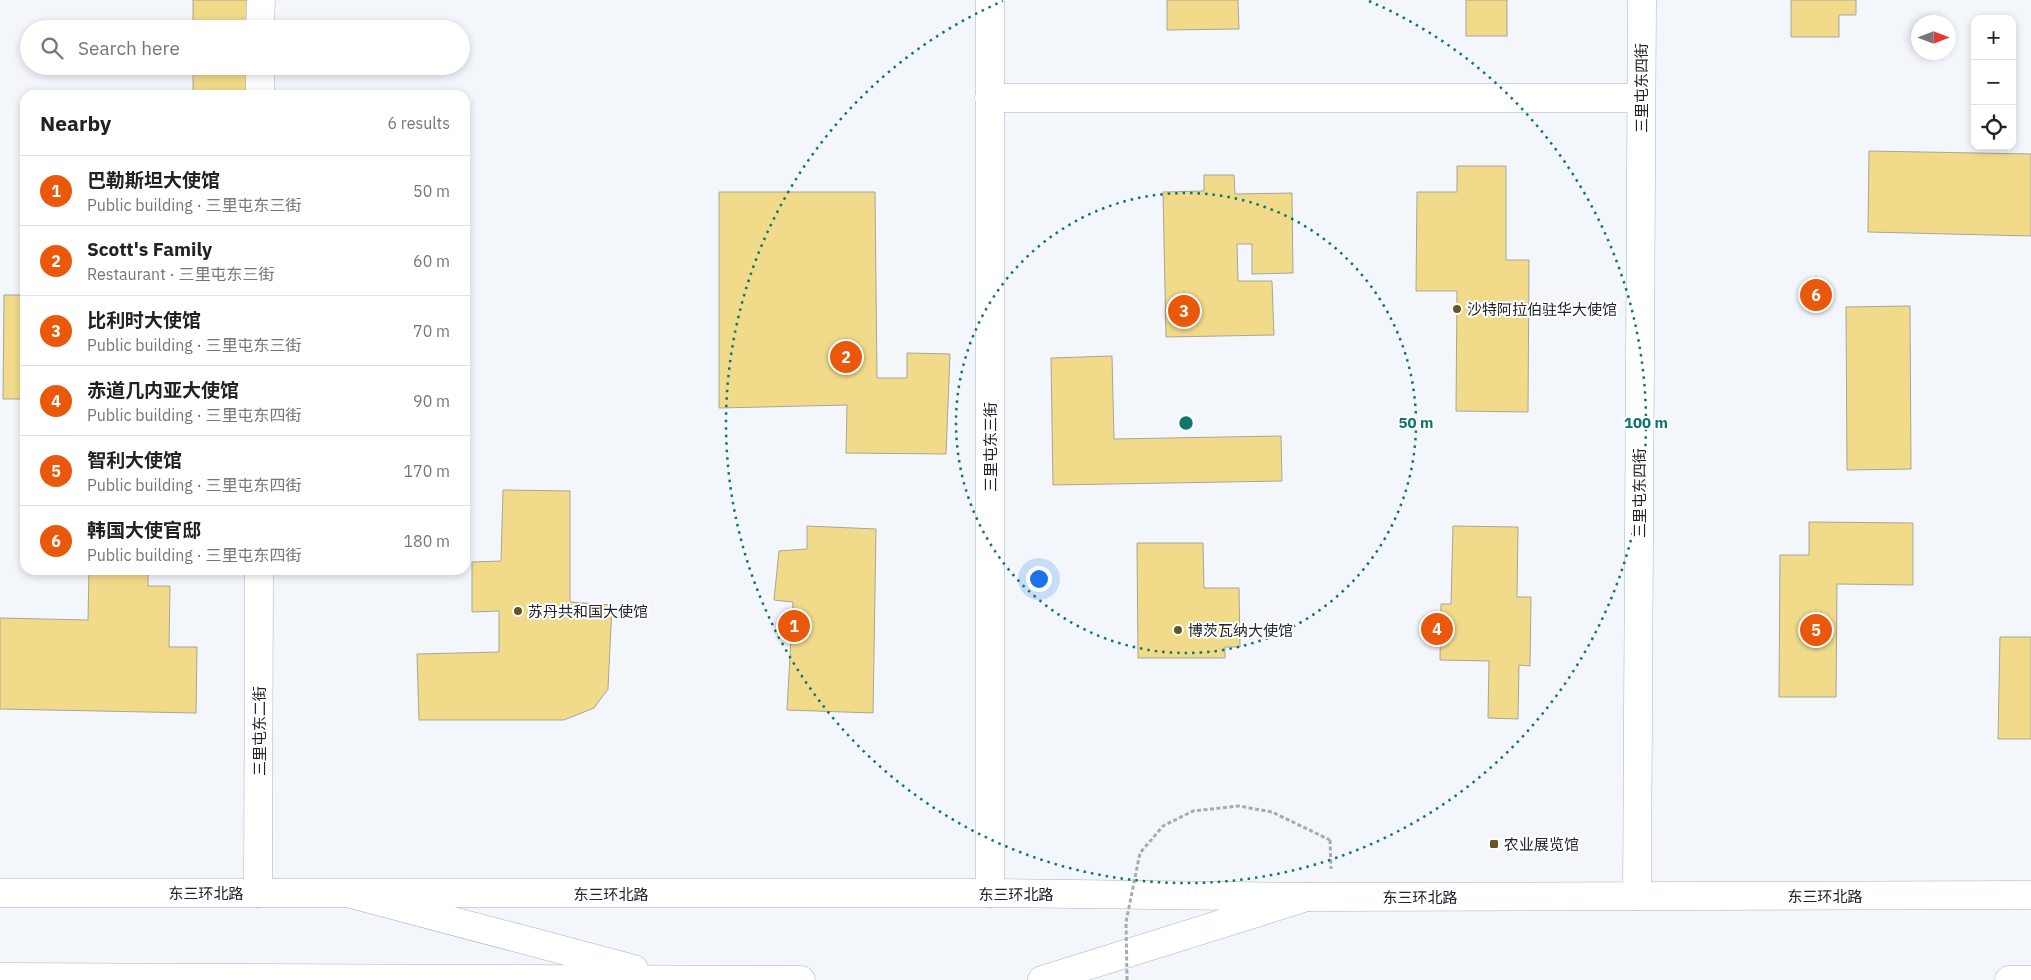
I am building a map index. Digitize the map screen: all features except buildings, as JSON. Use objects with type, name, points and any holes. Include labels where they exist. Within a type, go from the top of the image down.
[{"type":"main road","points":[[260,20],[261,0]]},
{"type":"main road","name":"三里屯东三街","points":[[990,0],[990,893]]},
{"type":"main road","name":"三里屯东四街","points":[[1637,896],[1642,0]]},
{"type":"main road","points":[[260,75],[260,90]]},
{"type":"main road","points":[[989,98],[1642,98]]},
{"type":"main road","name":"三里屯东二街","points":[[258,893],[259,575]]},
{"type":"main road","name":"东三环北路","points":[[0,893],[990,893],[1307,897],[2031,895]]},
{"type":"main road","points":[[351,894],[672,980]]},
{"type":"main road","points":[[1042,980],[1307,897]]},
{"type":"main road","points":[[0,977],[801,980]]},
{"type":"main road","points":[[2008,980],[2031,980]]},
{"type":"path","points":[[1127,980],[1126,922],[1140,853],[1163,826],[1193,811],[1239,806],[1272,812],[1330,840]]},
{"type":"place","name":"韩国大使官邸","points":[[1816,295]]},
{"type":"place","name":"沙特阿拉伯驻华大使馆","points":[[1457,309]]},
{"type":"place","name":"比利时大使馆","points":[[1184,311]]},
{"type":"place","name":"Scott's Family","points":[[846,357]]},
{"type":"place","name":"苏丹共和国大使馆","points":[[518,611]]},
{"type":"place","name":"巴勒斯坦大使馆","points":[[794,626]]},
{"type":"place","name":"赤道几内亚大使馆","points":[[1437,629]]},
{"type":"place","name":"博茨瓦纳大使馆","points":[[1178,630]]},
{"type":"place","name":"智利大使馆","points":[[1816,630]]},
{"type":"place","name":"农业展览馆","points":[[1494,844]]}]
